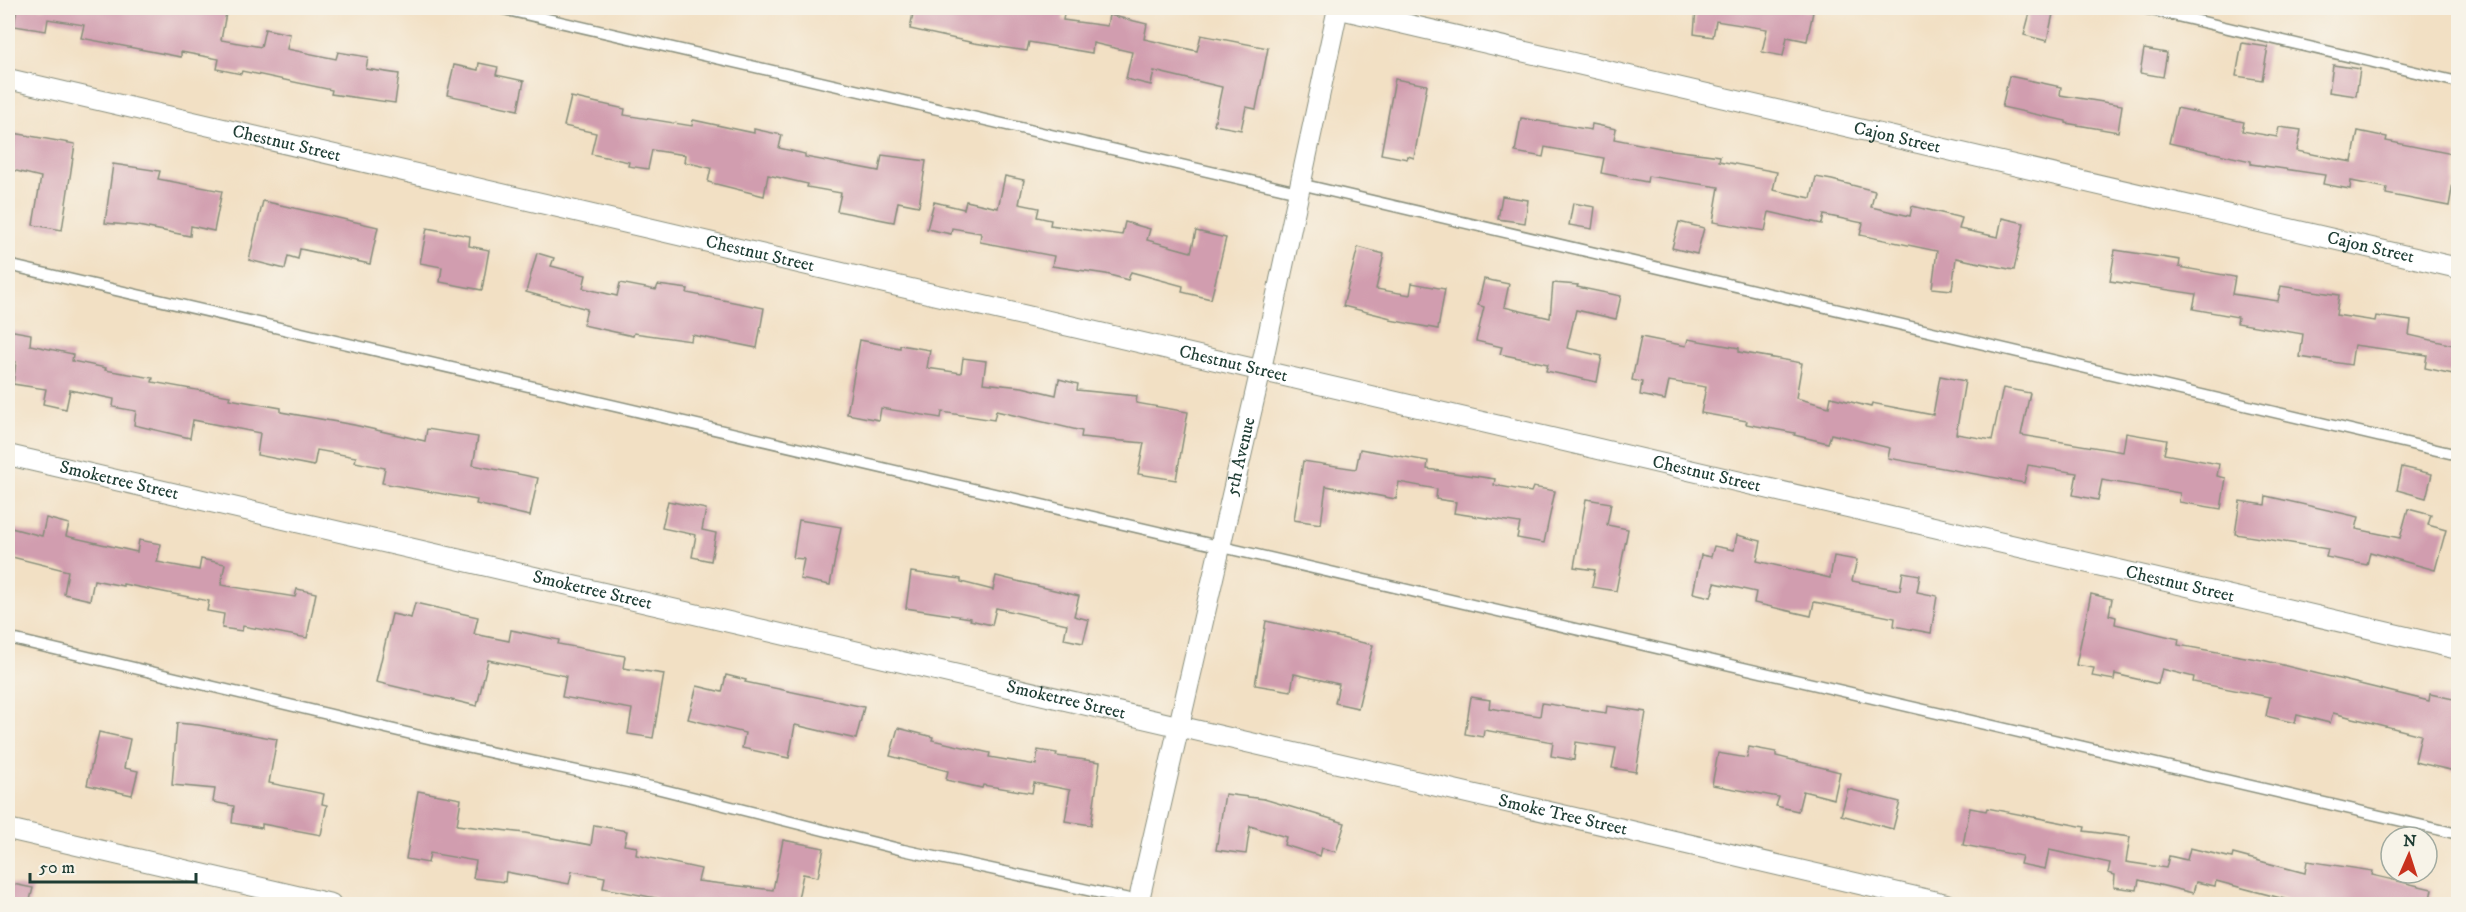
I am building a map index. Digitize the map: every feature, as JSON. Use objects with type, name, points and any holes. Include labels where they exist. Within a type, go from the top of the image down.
[{"type":"street","name":"5th Avenue","points":[[1143,903],[1178,726],[1261,369],[1337,8]]},
{"type":"street","name":"Cajon Street","points":[[1337,8],[2458,268]]},
{"type":"street","name":"Chestnut Street","points":[[8,79],[2458,649]]},
{"type":"street","name":"Smoketree Street","points":[[8,455],[1178,726]]},
{"type":"street","name":"Smoke Tree Street","points":[[1178,726],[1946,904]]},
{"type":"street","points":[[8,829],[332,904]]},
{"type":"lane","points":[[500,8],[1299,188],[2458,455]]},
{"type":"lane","points":[[2143,8],[2458,82]]},
{"type":"lane","points":[[8,265],[2458,834]]},
{"type":"lane","points":[[8,638],[466,747],[656,788],[903,850],[1143,903]]},
{"type":"building","points":[[17,8],[100,8],[129,12],[130,8],[153,12],[154,8],[227,8],[221,40],[261,47],[265,29],[290,34],[287,49],[336,59],[338,52],[368,57],[366,69],[399,74],[395,103],[331,94],[332,90],[242,71],[241,74],[217,69],[219,59],[181,52],[181,57],[81,38],[84,25],[48,19],[46,31],[14,26]]},
{"type":"building","points":[[914,8],[1065,8],[1063,20],[1107,26],[1109,15],[1147,24],[1144,39],[1197,51],[1201,35],[1268,48],[1256,109],[1246,107],[1241,130],[1214,125],[1222,87],[1154,71],[1151,85],[1126,79],[1132,52],[1093,43],[1092,53],[1029,42],[1027,51],[974,43],[910,29]]},
{"type":"building","points":[[1696,8],[1791,8],[1813,12],[1807,41],[1787,37],[1783,56],[1762,52],[1767,29],[1716,21],[1713,37],[1694,34]]},
{"type":"building","points":[[2031,9],[2053,14],[2047,41],[2024,35]]},
{"type":"building","points":[[2242,43],[2268,47],[2262,80],[2236,76]]},
{"type":"building","points":[[2144,49],[2167,53],[2163,77],[2140,73]]},
{"type":"building","points":[[479,63],[498,67],[496,75],[524,81],[518,110],[447,95],[454,65],[478,70]]},
{"type":"building","points":[[2333,65],[2360,69],[2356,96],[2329,92]]},
{"type":"building","points":[[2009,76],[2061,87],[2060,95],[2122,105],[2118,132],[2066,123],[2066,121],[2002,107]]},
{"type":"building","points":[[1395,79],[1427,85],[1414,158],[1408,156],[1407,159],[1381,154]]},
{"type":"building","points":[[571,97],[625,109],[624,115],[692,126],[693,120],[754,133],[754,129],[782,135],[779,148],[805,154],[805,157],[879,171],[882,155],[926,161],[919,206],[898,202],[894,222],[837,211],[841,193],[807,187],[808,184],[768,175],[764,196],[708,182],[711,168],[684,162],[685,155],[652,150],[648,169],[628,166],[629,162],[591,154],[596,133],[564,126]]},
{"type":"building","points":[[2177,108],[2244,122],[2242,131],[2277,137],[2279,127],[2301,130],[2297,151],[2352,162],[2358,131],[2387,137],[2386,141],[2458,155],[2449,206],[2386,194],[2387,188],[2351,181],[2350,189],[2323,184],[2325,175],[2251,164],[2251,161],[2169,143]]},
{"type":"building","points":[[1521,118],[1591,130],[1592,124],[1616,129],[1614,139],[1720,156],[1719,161],[1777,172],[1773,190],[1811,198],[1816,177],[1832,180],[1875,191],[1871,207],[1910,216],[1912,206],[1962,218],[1959,229],[1998,237],[2002,218],[2024,223],[2014,270],[1956,258],[1952,290],[1932,288],[1937,251],[1860,235],[1863,223],[1824,215],[1822,224],[1769,212],[1765,231],[1713,222],[1719,187],[1648,176],[1647,182],[1601,173],[1604,158],[1545,147],[1543,157],[1515,152]]},
{"type":"building","points":[[8,132],[75,144],[62,230],[33,225],[41,177],[8,169]]},
{"type":"building","points":[[113,164],[160,171],[158,179],[222,191],[214,231],[191,226],[190,236],[138,226],[105,223]]},
{"type":"building","points":[[1005,176],[1024,180],[1019,204],[1039,208],[1037,217],[1051,220],[1050,225],[1122,235],[1125,222],[1150,229],[1147,240],[1191,252],[1196,231],[1226,238],[1211,299],[1182,292],[1183,286],[1131,272],[1128,280],[1106,274],[1052,266],[1054,256],[980,242],[981,233],[952,228],[951,234],[927,229],[934,202],[964,209],[966,201],[998,208]]},
{"type":"building","points":[[1502,196],[1528,200],[1525,223],[1498,219]]},
{"type":"building","points":[[263,201],[378,227],[370,264],[300,249],[298,259],[288,256],[285,269],[249,260]]},
{"type":"building","points":[[1573,203],[1595,207],[1592,229],[1569,225]]},
{"type":"building","points":[[1679,222],[1704,228],[1697,254],[1672,248]]},
{"type":"building","points":[[427,228],[470,236],[469,246],[489,250],[482,290],[440,282],[442,267],[420,263]]},
{"type":"building","points":[[1358,247],[1384,254],[1376,289],[1410,295],[1412,283],[1445,289],[1438,329],[1390,320],[1391,318],[1343,306]]},
{"type":"building","points":[[2115,250],[2180,260],[2179,267],[2235,277],[2232,294],[2278,301],[2281,286],[2339,295],[2336,315],[2375,321],[2376,316],[2411,321],[2409,335],[2458,346],[2458,375],[2425,368],[2427,355],[2354,345],[2351,365],[2300,357],[2303,334],[2237,323],[2238,317],[2193,309],[2196,294],[2110,281]]},
{"type":"building","points":[[537,253],[554,258],[551,266],[586,275],[583,288],[617,296],[620,283],[656,290],[658,285],[688,289],[687,293],[764,308],[757,348],[692,335],[691,341],[634,333],[633,336],[583,325],[587,309],[526,292]]},
{"type":"building","points":[[1484,279],[1509,284],[1504,307],[1550,318],[1553,283],[1578,285],[1577,287],[1621,296],[1616,319],[1576,310],[1567,348],[1602,356],[1597,382],[1546,371],[1548,364],[1500,354],[1502,347],[1476,341],[1484,307],[1478,305]]},
{"type":"building","points":[[8,330],[31,334],[30,345],[73,354],[72,361],[106,368],[105,370],[153,378],[152,382],[281,408],[281,412],[425,441],[427,429],[478,437],[473,465],[538,478],[530,516],[476,504],[477,500],[382,483],[385,468],[355,462],[356,457],[317,450],[314,466],[257,455],[260,433],[193,420],[190,438],[134,425],[136,411],[113,407],[114,399],[70,390],[66,409],[43,404],[46,389],[13,384],[16,362],[8,361]]},
{"type":"building","points":[[1641,337],[1686,346],[1688,339],[1739,348],[1739,352],[1802,363],[1796,398],[1829,407],[1831,397],[1871,407],[1872,403],[1933,415],[1940,376],[1965,381],[1956,434],[1992,440],[2003,388],[2030,393],[2021,435],[2123,452],[2126,433],[2167,440],[2164,454],[2219,464],[2217,476],[2226,478],[2221,509],[2179,502],[2180,493],[2102,480],[2098,500],[2073,495],[2077,473],[2028,465],[2024,483],[1888,458],[1890,448],[1831,434],[1828,443],[1794,435],[1795,433],[1746,424],[1747,421],[1701,413],[1706,387],[1669,381],[1665,400],[1640,395],[1642,382],[1632,380]]},
{"type":"building","points":[[860,340],[900,348],[900,345],[930,350],[927,368],[961,373],[963,358],[986,361],[983,383],[1022,387],[1056,395],[1059,379],[1078,384],[1077,390],[1137,396],[1136,403],[1188,412],[1176,480],[1138,474],[1144,443],[1081,437],[1082,431],[996,411],[994,420],[942,412],[941,418],[881,408],[879,420],[847,414]]},
{"type":"building","points":[[1360,449],[1428,461],[1427,469],[1495,479],[1494,485],[1531,492],[1533,487],[1555,491],[1544,543],[1517,538],[1520,523],[1454,513],[1456,502],[1436,499],[1437,489],[1399,482],[1396,499],[1326,486],[1321,524],[1294,520],[1303,461],[1356,469]]},
{"type":"building","points":[[2402,467],[2432,474],[2426,498],[2397,490]]},
{"type":"building","points":[[2266,496],[2359,517],[2356,529],[2400,538],[2408,509],[2431,515],[2428,525],[2446,530],[2435,570],[2370,552],[2367,565],[2326,557],[2328,549],[2235,534],[2240,501],[2265,505]]},
{"type":"building","points":[[1586,499],[1611,503],[1607,525],[1628,529],[1616,591],[1592,587],[1595,570],[1574,567]]},
{"type":"building","points":[[668,501],[706,509],[702,530],[716,533],[711,561],[692,557],[696,535],[662,528]]},
{"type":"building","points":[[46,518],[69,524],[66,536],[137,552],[139,540],[161,544],[157,562],[199,570],[201,559],[225,564],[221,585],[295,597],[297,589],[316,593],[307,638],[243,626],[242,631],[222,628],[224,614],[207,611],[209,601],[123,584],[123,586],[94,580],[90,600],[64,594],[68,571],[8,556],[11,528],[42,536]]},
{"type":"building","points":[[799,520],[841,527],[830,585],[800,579],[804,559],[793,558]]},
{"type":"building","points":[[1737,535],[1761,541],[1757,561],[1830,578],[1834,556],[1857,560],[1852,581],[1900,590],[1903,572],[1920,575],[1917,592],[1937,596],[1931,633],[1894,626],[1895,618],[1814,602],[1811,616],[1754,603],[1756,592],[1715,583],[1711,597],[1693,593],[1701,555],[1711,557],[1714,546],[1734,550]]},
{"type":"building","points":[[911,572],[961,579],[961,582],[993,590],[996,576],[1079,596],[1074,616],[1089,620],[1083,643],[1064,639],[1067,624],[996,608],[992,625],[970,620],[971,618],[906,608]]},
{"type":"building","points":[[2091,594],[2112,599],[2109,615],[2116,617],[2115,624],[2179,639],[2178,645],[2262,660],[2429,701],[2430,694],[2458,700],[2458,754],[2455,771],[2415,762],[2421,735],[2333,713],[2330,723],[2297,715],[2295,723],[2266,716],[2270,697],[2193,682],[2194,677],[2162,669],[2158,684],[2115,674],[2114,680],[2092,676],[2094,668],[2076,665]]},
{"type":"building","points":[[415,603],[478,617],[474,634],[509,641],[511,630],[559,640],[558,644],[625,656],[623,668],[664,674],[653,738],[628,734],[632,709],[562,697],[566,676],[488,660],[477,706],[376,682],[392,614],[411,618]]},
{"type":"building","points":[[1266,621],[1373,645],[1358,708],[1335,703],[1339,684],[1294,674],[1291,691],[1255,685]]},
{"type":"building","points":[[726,675],[746,680],[745,682],[864,707],[856,739],[795,725],[789,758],[742,748],[745,733],[688,719],[697,686],[722,692]]},
{"type":"building","points":[[1471,697],[1490,700],[1489,708],[1540,716],[1542,703],[1606,713],[1607,706],[1646,712],[1636,772],[1612,768],[1616,748],[1576,742],[1574,760],[1551,756],[1553,742],[1484,730],[1483,737],[1465,734]]},
{"type":"building","points":[[177,723],[277,739],[269,783],[324,794],[322,804],[327,805],[321,835],[262,824],[262,828],[232,823],[234,806],[213,802],[215,789],[172,785]]},
{"type":"building","points":[[898,728],[933,737],[932,740],[990,753],[989,757],[1036,765],[1038,750],[1057,753],[1056,756],[1100,762],[1091,825],[1065,821],[1070,790],[1034,783],[1032,793],[983,785],[982,788],[946,780],[948,771],[890,756]]},
{"type":"building","points":[[99,732],[130,739],[124,768],[138,771],[132,795],[87,785]]},
{"type":"building","points":[[1749,747],[1776,752],[1776,756],[1840,772],[1834,799],[1803,791],[1798,811],[1776,806],[1779,797],[1712,785],[1718,753],[1747,758]]},
{"type":"building","points":[[1848,789],[1900,802],[1893,829],[1841,815]]},
{"type":"building","points":[[418,791],[461,799],[457,825],[525,833],[591,845],[594,825],[627,831],[624,845],[637,847],[636,855],[701,869],[698,881],[773,890],[783,840],[824,848],[818,877],[803,874],[797,904],[654,904],[656,898],[603,888],[605,877],[572,871],[569,884],[506,872],[505,882],[473,878],[476,861],[430,853],[428,863],[406,859]]},
{"type":"building","points":[[1225,794],[1264,799],[1345,823],[1336,852],[1322,848],[1320,856],[1284,845],[1286,837],[1250,826],[1246,854],[1216,850]]},
{"type":"building","points":[[1970,808],[1986,811],[1987,808],[2085,827],[2084,831],[2130,837],[2126,862],[2166,868],[2169,856],[2187,860],[2190,848],[2232,858],[2233,854],[2305,873],[2307,861],[2373,871],[2372,875],[2379,877],[2379,885],[2415,885],[2432,889],[2429,904],[2303,904],[2216,881],[2215,886],[2196,882],[2193,893],[2139,880],[2137,890],[2114,887],[2115,875],[2108,873],[2110,863],[2049,850],[2045,869],[2020,864],[2022,856],[1963,845]]},
{"type":"building","points":[[8,883],[33,888],[29,904],[8,904]]}]
